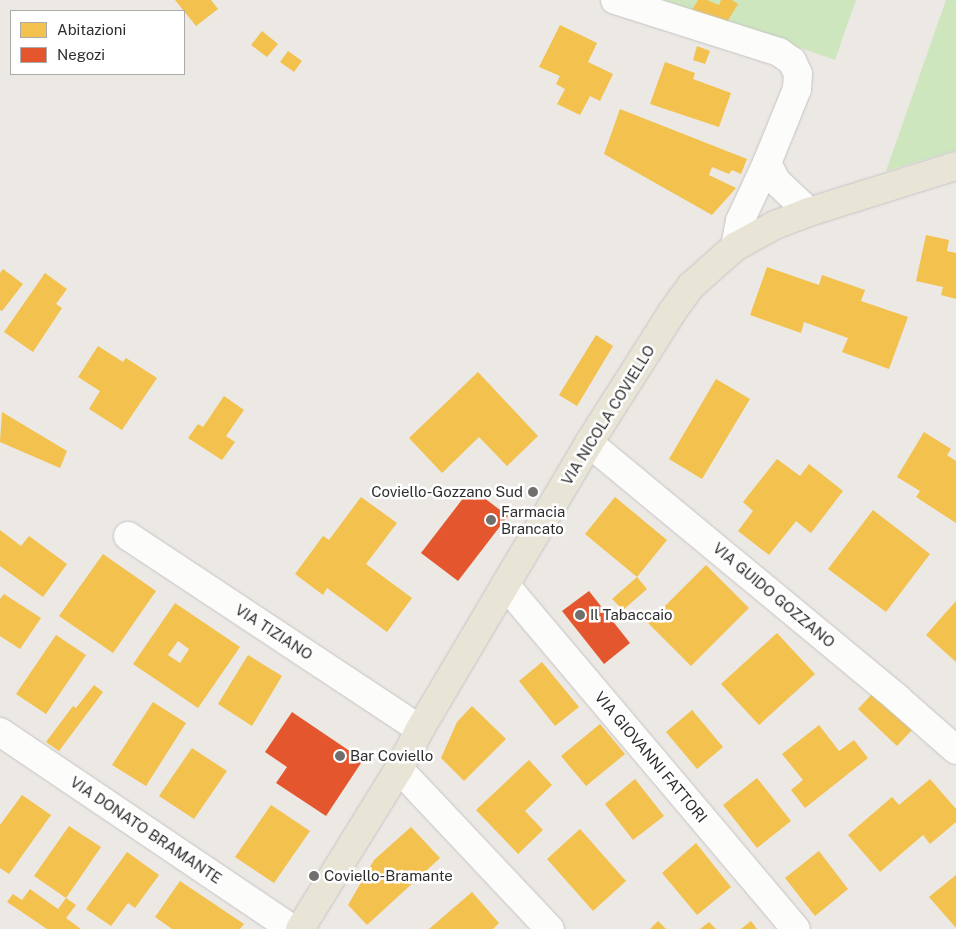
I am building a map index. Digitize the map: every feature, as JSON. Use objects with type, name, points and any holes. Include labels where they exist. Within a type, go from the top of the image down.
[{"type":"main road","name":"VIA NICOLA COVIELLO","points":[[300,929],[399,769],[420,729],[589,443],[672,312],[691,286],[735,247],[775,225],[809,212],[956,166]]},
{"type":"street","points":[[615,0],[779,52],[792,61],[798,74],[797,89],[767,163],[740,221],[735,247]]},
{"type":"street","points":[[767,163],[776,181],[809,212]]},
{"type":"street","name":"VIA GUIDO GOZZANO","points":[[589,443],[898,699],[956,750]]},
{"type":"street","name":"VIA TIZIANO","points":[[128,536],[420,729]]},
{"type":"street","name":"VIA GIOVANNI FATTORI","points":[[506,586],[796,929]]},
{"type":"street","name":"VIA DONATO BRAMANTE","points":[[0,732],[292,929]]},
{"type":"street","points":[[399,769],[550,929]]},
{"type":"green space","points":[[663,0],[856,0],[835,60]]},
{"type":"green space","points":[[946,0],[956,0],[956,150],[886,171]]},
{"type":"building: Abitazioni","points":[[175,0],[211,0],[218,9],[196,26]]},
{"type":"building: Abitazioni","points":[[698,0],[707,0],[719,5],[721,0],[732,0],[738,4],[727,22],[692,10]]},
{"type":"building: Abitazioni","points":[[560,25],[597,43],[588,62],[613,74],[600,101],[590,96],[580,115],[557,104],[565,89],[556,84],[560,76],[539,67]]},
{"type":"building: Abitazioni","points":[[262,31],[278,44],[267,57],[251,45]]},
{"type":"building: Abitazioni","points":[[697,46],[710,51],[705,64],[693,60]]},
{"type":"building: Abitazioni","points":[[288,51],[302,61],[294,72],[280,62]]},
{"type":"building: Abitazioni","points":[[665,62],[695,73],[693,79],[731,93],[719,127],[650,104]]},
{"type":"building: Abitazioni","points":[[620,109],[747,159],[741,174],[732,170],[729,174],[712,167],[709,175],[736,188],[712,215],[604,154]]},
{"type":"building: Abitazioni","points":[[926,235],[949,240],[947,251],[956,253],[956,299],[941,295],[943,287],[916,281]]},
{"type":"building: Abitazioni","points":[[767,267],[819,285],[822,275],[865,290],[861,301],[908,317],[889,369],[842,352],[848,338],[804,322],[801,333],[750,315]]},
{"type":"building: Abitazioni","points":[[3,269],[23,284],[2,311],[0,310],[0,273]]},
{"type":"building: Abitazioni","points":[[45,273],[67,289],[56,304],[62,308],[33,352],[4,332]]},
{"type":"building: Abitazioni","points":[[596,335],[613,346],[577,406],[559,395]]},
{"type":"building: Abitazioni","points":[[98,346],[123,362],[126,358],[157,378],[122,430],[89,409],[100,391],[78,377]]},
{"type":"building: Abitazioni","points":[[478,372],[538,436],[507,466],[479,437],[442,473],[409,438]]},
{"type":"building: Abitazioni","points":[[716,379],[750,399],[702,479],[669,459]]},
{"type":"building: Abitazioni","points":[[224,396],[244,410],[226,436],[235,442],[222,460],[188,438],[198,424],[203,427]]},
{"type":"building: Abitazioni","points":[[2,412],[67,451],[60,468],[0,442]]},
{"type":"building: Abitazioni","points":[[924,432],[951,449],[947,455],[956,461],[956,523],[916,497],[920,491],[897,477]]},
{"type":"building: Abitazioni","points":[[777,459],[800,476],[809,464],[843,491],[811,533],[796,521],[769,555],[738,531],[753,511],[743,502]]},
{"type":"building: Abitazioni","points":[[361,497],[397,523],[366,564],[412,598],[387,632],[327,588],[323,595],[295,574],[323,536],[329,540]]},
{"type":"building: Abitazioni","points":[[615,497],[667,540],[637,577],[585,534]]},
{"type":"building: Abitazioni","points":[[873,510],[930,554],[886,612],[828,569]]},
{"type":"building: Abitazioni","points":[[0,530],[21,546],[29,536],[67,564],[43,597],[0,566]]},
{"type":"building: Abitazioni","points":[[103,554],[156,591],[113,653],[59,616]]},
{"type":"building: Abitazioni","points":[[706,565],[749,608],[691,666],[648,623]]},
{"type":"building: Abitazioni","points":[[637,577],[647,589],[623,610],[612,599]]},
{"type":"building: Abitazioni","points":[[4,594],[41,618],[20,649],[0,636],[0,599]]},
{"type":"building: Abitazioni","points":[[956,601],[956,662],[926,635]]},
{"type":"building: Abitazioni","points":[[175,603],[240,647],[198,708],[133,664]],"holes":[[[178,641],[189,649],[180,663],[168,655]]]},
{"type":"building: Abitazioni","points":[[777,633],[815,674],[759,725],[721,684]]},
{"type":"building: Abitazioni","points":[[56,635],[86,655],[46,714],[16,694]]},
{"type":"building: Abitazioni","points":[[248,655],[282,676],[252,726],[218,704]]},
{"type":"building: Abitazioni","points":[[542,662],[579,707],[555,726],[519,681]]},
{"type":"building: Abitazioni","points":[[94,685],[103,692],[59,751],[46,742],[73,706],[76,708]]},
{"type":"building: Abitazioni","points":[[872,694],[912,730],[897,746],[858,709]]},
{"type":"building: Abitazioni","points":[[153,702],[186,723],[146,786],[112,765]]},
{"type":"building: Abitazioni","points":[[472,706],[506,739],[464,781],[441,758],[457,722]]},
{"type":"building: Abitazioni","points":[[692,710],[723,747],[697,769],[666,732]]},
{"type":"building: Abitazioni","points":[[600,724],[625,754],[586,786],[561,756]]},
{"type":"building: Abitazioni","points":[[819,725],[839,751],[854,740],[868,758],[805,808],[791,790],[803,780],[782,754]]},
{"type":"building: Abitazioni","points":[[192,748],[227,771],[194,819],[159,796]]},
{"type":"building: Abitazioni","points":[[529,760],[552,785],[525,811],[543,830],[518,854],[476,810]]},
{"type":"building: Abitazioni","points":[[757,778],[791,821],[757,848],[723,805]]},
{"type":"building: Abitazioni","points":[[635,779],[664,816],[633,840],[605,804]]},
{"type":"building: Abitazioni","points":[[930,779],[956,809],[956,822],[930,844],[923,835],[880,872],[848,835],[892,797],[899,805]]},
{"type":"building: Abitazioni","points":[[22,795],[51,815],[9,874],[0,868],[0,825]]},
{"type":"building: Abitazioni","points":[[271,805],[310,831],[274,883],[235,857]]},
{"type":"building: Abitazioni","points":[[69,826],[101,847],[66,898],[34,876]]},
{"type":"building: Abitazioni","points":[[411,827],[440,858],[367,925],[348,905],[374,860]]},
{"type":"building: Abitazioni","points":[[580,829],[626,881],[593,911],[547,859]]},
{"type":"building: Abitazioni","points":[[696,843],[731,887],[697,915],[662,873]]},
{"type":"building: Abitazioni","points":[[819,851],[848,889],[815,916],[785,878]]},
{"type":"building: Abitazioni","points":[[127,852],[159,875],[135,908],[128,903],[111,926],[86,909]]},
{"type":"building: Abitazioni","points":[[956,875],[956,928],[929,897]]},
{"type":"building: Abitazioni","points":[[180,881],[244,924],[240,929],[172,929],[155,917]]},
{"type":"building: Abitazioni","points":[[30,889],[58,909],[66,898],[76,905],[66,918],[81,929],[47,929],[7,902],[13,894],[22,900]]},
{"type":"building: Abitazioni","points":[[472,892],[499,923],[493,929],[429,929]]},
{"type":"building: Abitazioni","points":[[658,921],[666,929],[650,929]]},
{"type":"building: Abitazioni","points":[[751,921],[757,929],[741,929]]},
{"type":"building: Abitazioni","points":[[709,922],[716,929],[700,929]]},
{"type":"building: Negozi","points":[[471,488],[508,516],[458,581],[421,553]]},
{"type":"building: Negozi","points":[[589,591],[630,643],[604,664],[562,611]]},
{"type":"building: Negozi","points":[[292,712],[363,760],[326,816],[276,783],[287,767],[265,752]]},
{"type":"place","name":"Coviello-Gozzano Sud","points":[[533,492]]},
{"type":"place","name":"Farmacia Brancato","points":[[491,520]]},
{"type":"place","name":"Il Tabaccaio","points":[[580,615]]},
{"type":"place","name":"Bar Coviello","points":[[340,756]]},
{"type":"place","name":"Coviello-Bramante","points":[[314,876]]}]
